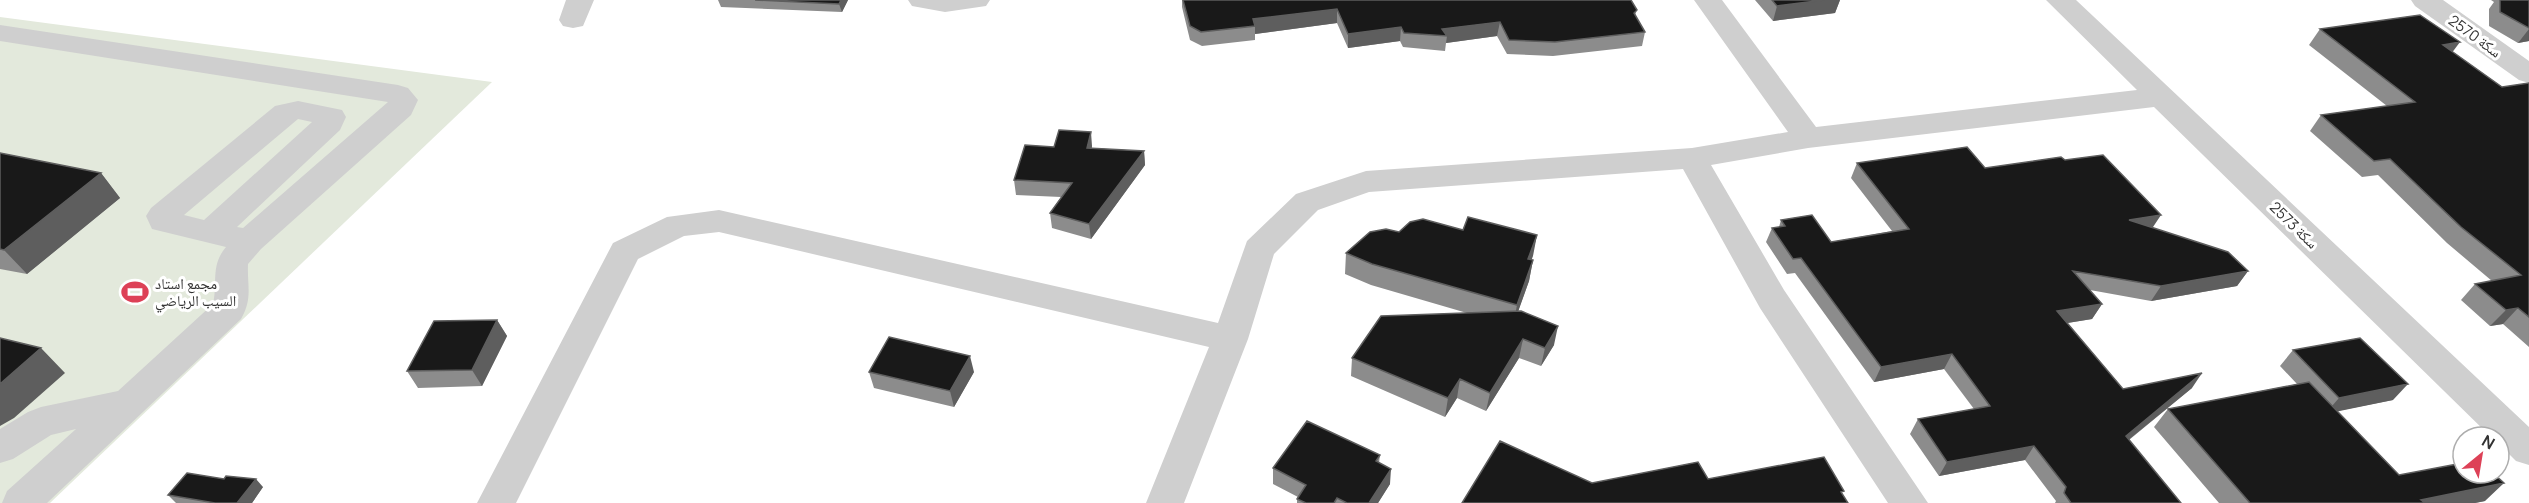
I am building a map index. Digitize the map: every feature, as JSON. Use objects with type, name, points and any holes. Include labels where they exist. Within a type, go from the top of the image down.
[{"type":"street","points":[[922,0],[945,4],[976,0]]},
{"type":"street","points":[[1708,0],[1808,138]]},
{"type":"street","name":"سكة 2573","points":[[2060,0],[2529,450]]},
{"type":"street","name":"سكة 2570","points":[[2425,0],[2528,72]]},
{"type":"street","points":[[0,33],[398,94],[403,100],[401,108],[249,241],[232,262],[231,275],[234,288],[229,310],[21,503]]},
{"type":"street","points":[[1165,503],[1230,339],[1259,249],[1307,202],[1366,182],[1692,158],[1808,138],[2160,96]]},
{"type":"street","points":[[210,232],[329,123],[331,117],[298,110],[285,112],[162,216],[163,221],[169,224],[249,241]]},
{"type":"street","points":[[1692,158],[1772,299],[1910,503]]},
{"type":"street","points":[[496,503],[626,250],[678,225],[719,221],[1230,339]]},
{"type":"street","points":[[0,448],[24,430],[58,416],[129,403]]},
{"type":"shaded area","name":"مجمع استاد السيب الرياضي","points":[[0,17],[492,82],[50,503],[0,503]]},
{"type":"building","points":[[755,0],[841,0],[839,4]]},
{"type":"building","points":[[1183,0],[1631,0],[1637,10],[1634,13],[1645,32],[1555,42],[1509,40],[1500,22],[1442,29],[1447,36],[1404,33],[1401,27],[1348,34],[1337,9],[1253,19],[1255,26],[1201,32],[1190,26]]},
{"type":"building","points":[[1772,0],[1824,0],[1777,6]]},
{"type":"building","points":[[2500,0],[2529,0],[2529,28],[2500,12]]},
{"type":"building","points":[[2420,15],[2460,42],[2443,45],[2502,87],[2529,83],[2529,317],[2518,308],[2506,310],[2475,284],[2521,275],[2461,227],[2390,159],[2374,161],[2321,115],[2415,102],[2320,29]]},
{"type":"building","points":[[1059,130],[1091,132],[1087,148],[1144,151],[1089,224],[1050,213],[1072,183],[1014,180],[1025,145],[1054,147]]},
{"type":"building","points":[[1967,147],[1985,168],[2061,157],[2065,160],[2103,155],[2161,215],[2129,220],[2228,252],[2248,271],[2161,286],[2073,271],[2102,304],[2057,311],[2123,389],[2202,373],[2126,436],[2181,503],[2071,503],[2064,493],[2066,487],[2034,446],[1947,462],[1918,419],[1990,406],[1952,354],[1881,367],[1801,258],[1793,259],[1772,228],[1785,226],[1781,220],[1812,215],[1831,242],[1909,229],[1857,163]]},
{"type":"building","points":[[0,153],[101,173],[4,250],[0,249]]},
{"type":"building","points":[[1468,217],[1537,235],[1528,259],[1533,260],[1517,305],[1372,264],[1346,253],[1370,232],[1386,229],[1399,232],[1410,222],[1423,219],[1463,230]]},
{"type":"building","points":[[1521,311],[1558,326],[1545,348],[1523,339],[1490,393],[1460,379],[1448,398],[1352,358],[1381,316]]},
{"type":"building","points":[[497,320],[472,370],[407,371],[434,321]]},
{"type":"building","points":[[889,337],[970,356],[950,391],[869,372]]},
{"type":"building","points":[[0,338],[41,348],[0,384]]},
{"type":"building","points":[[2360,338],[2408,384],[2339,398],[2293,350]]},
{"type":"building","points":[[2309,382],[2399,475],[2451,465],[2451,485],[2494,485],[2421,500],[2425,503],[2250,503],[2168,409]]},
{"type":"building","points":[[1307,421],[1380,455],[1376,461],[1391,469],[1369,503],[1347,503],[1337,498],[1334,503],[1306,503],[1297,499],[1306,485],[1273,468]]},
{"type":"building","points":[[1500,441],[1592,483],[1698,462],[1708,479],[1824,457],[1844,491],[1841,492],[1848,503],[1462,503]]},
{"type":"building","points":[[187,473],[224,479],[226,476],[256,479],[237,503],[215,503],[168,495]]},
{"type":"place","name":"مجمع استاد السيب الرياضي","points":[[135,292]]}]
